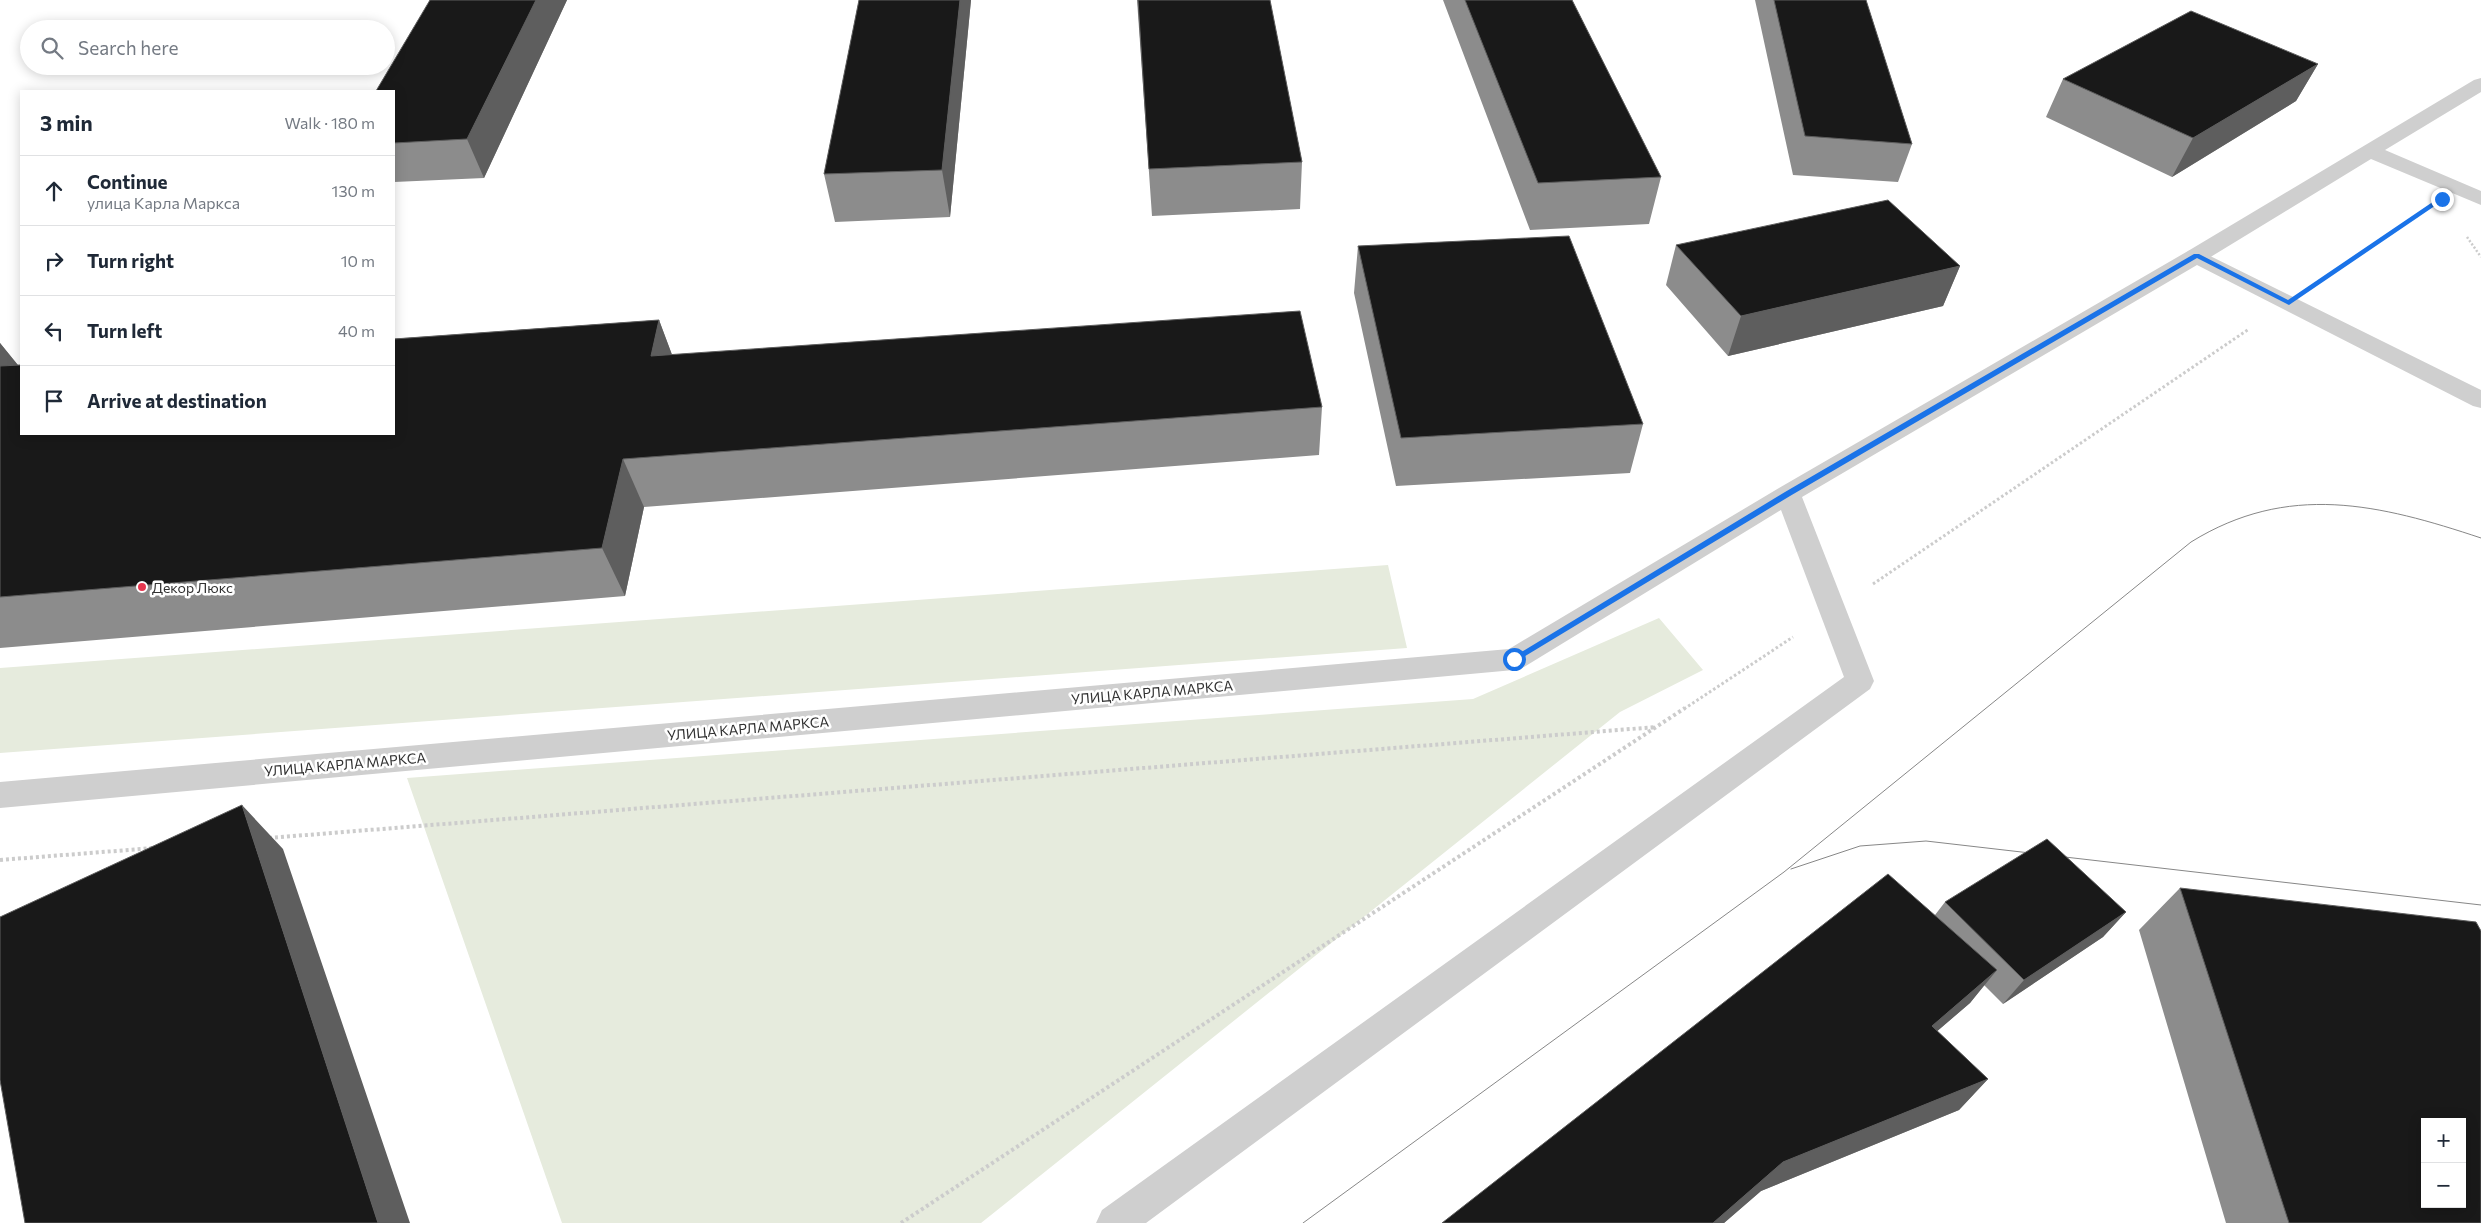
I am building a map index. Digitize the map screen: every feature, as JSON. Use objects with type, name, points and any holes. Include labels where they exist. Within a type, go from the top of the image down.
[{"type":"street","name":"УЛИЦА КАРЛА МАРКСА","points":[[0,795],[1514,659],[1788,494],[2196,256],[2481,84]]},
{"type":"street","points":[[2370,151],[2481,200]]},
{"type":"street","points":[[2196,256],[2481,400]]},
{"type":"street","points":[[1115,1223],[1860,681],[1788,494]]},
{"type":"path","points":[[1880,579],[2418,215]]},
{"type":"path","points":[[902,1223],[1788,641]]},
{"type":"path","points":[[268,838],[1657,727]]},
{"type":"path","points":[[0,860],[159,847]]},
{"type":"shaded area","points":[[1388,565],[1407,648],[0,753],[0,668]]},
{"type":"shaded area","points":[[1659,618],[1703,670],[1620,712],[981,1223],[562,1223],[407,778],[1473,699]]},
{"type":"building","points":[[430,0],[536,0],[467,139],[395,143],[395,90],[377,90],[385,75],[395,75],[395,59]]},
{"type":"building","points":[[859,0],[960,0],[942,170],[824,174]]},
{"type":"building","points":[[1138,0],[1270,0],[1302,162],[1149,169]]},
{"type":"building","points":[[1465,0],[1572,0],[1661,177],[1538,183]]},
{"type":"building","points":[[1774,0],[1866,0],[1912,144],[1805,136]]},
{"type":"building","points":[[2191,11],[2318,64],[2193,138],[2063,79]]},
{"type":"building","points":[[1888,200],[1960,266],[1741,316],[1676,245]]},
{"type":"building","points":[[1569,236],[1643,424],[1401,438],[1358,246]]},
{"type":"building","points":[[1300,311],[1322,407],[623,459],[602,548],[0,597],[0,366],[20,365],[20,435],[395,435],[395,339],[659,320],[651,356]]},
{"type":"building","points":[[242,805],[378,1223],[25,1223],[0,1080],[0,917]]},
{"type":"building","points":[[2047,839],[2126,912],[2024,980],[1945,902]]},
{"type":"building","points":[[1888,874],[1997,970],[1932,1026],[1988,1079],[1783,1162],[1713,1223],[1442,1223]]},
{"type":"building","points":[[2180,888],[2476,922],[2481,931],[2481,1223],[2289,1223]]},
{"type":"tram line","points":[[1303,1223],[1784,872],[2191,542],[2227,523],[2263,511],[2298,505],[2334,505],[2370,509],[2406,516],[2481,538]]},
{"type":"tram line","points":[[1791,869],[1860,846],[1926,841],[2481,905]]},
{"type":"place","name":"Декор Люкс","points":[[142,587]]},
{"type":"route","points":[[1514,659],[1788,494],[2196,256],[2289,303],[2442,199]]}]
